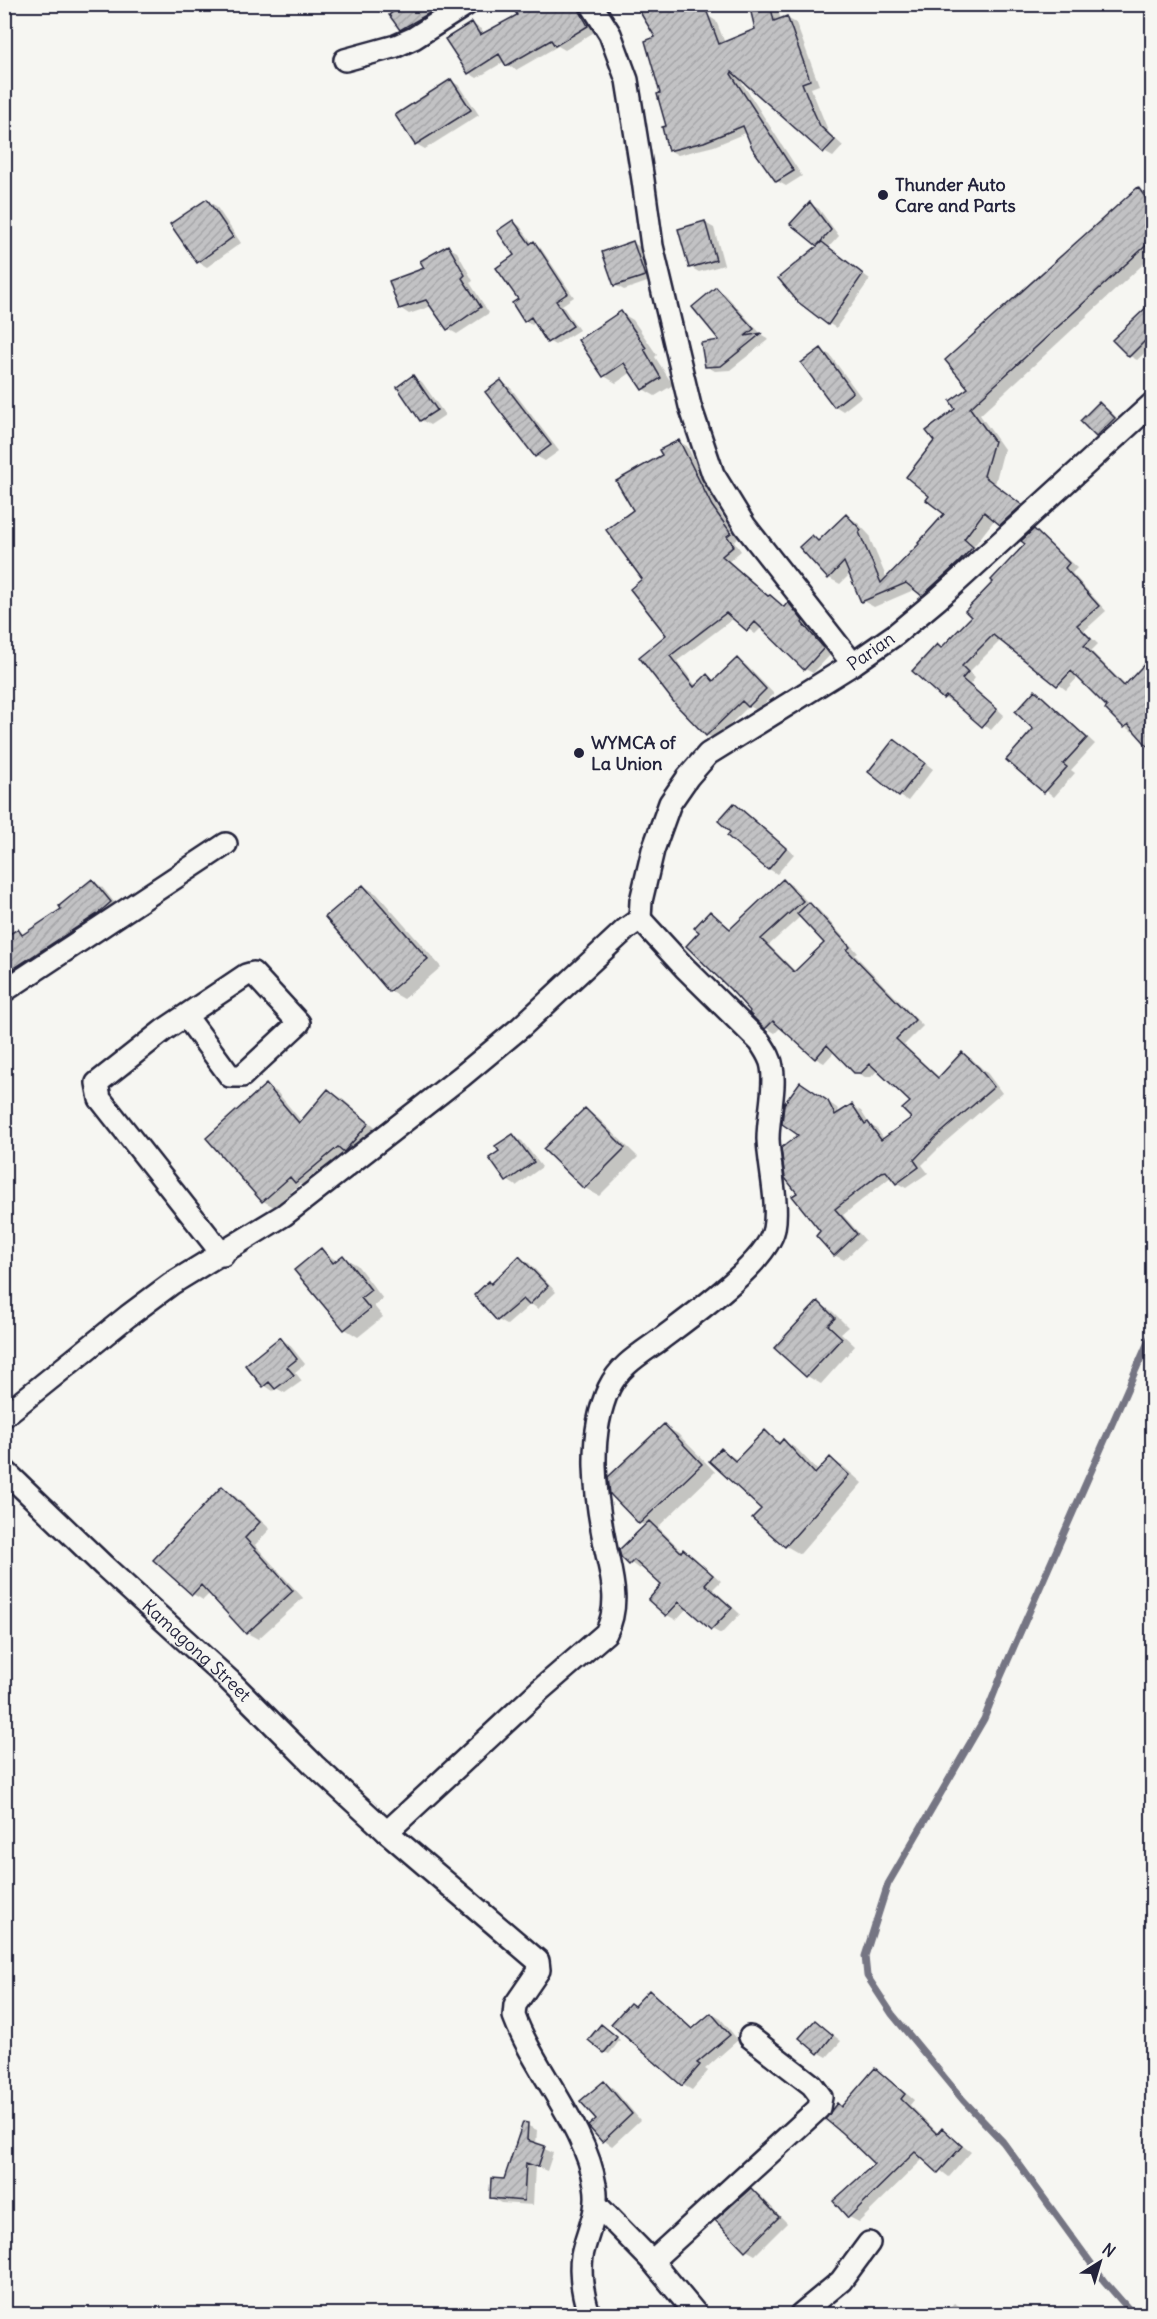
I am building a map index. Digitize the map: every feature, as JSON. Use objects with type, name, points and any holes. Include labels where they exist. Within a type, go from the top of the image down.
[{"type":"street","points":[[345,60],[396,46],[414,38],[467,4]]},
{"type":"street","points":[[591,4],[610,34],[627,80],[644,180],[652,246],[690,406],[713,474],[745,526],[853,664]]},
{"type":"street","name":"Parian","points":[[640,919],[641,901],[653,850],[670,803],[708,754],[853,664],[896,634],[938,599],[1152,404]]},
{"type":"street","points":[[4,991],[226,844]]},
{"type":"street","points":[[4,1416],[171,1284],[223,1255],[284,1215],[462,1076],[521,1027],[626,928],[640,919],[685,968],[760,1042],[772,1066],[768,1158],[775,1218],[774,1230],[771,1240],[761,1255],[721,1292],[626,1364],[609,1388],[602,1407],[595,1463],[598,1504],[615,1600],[611,1622],[606,1633],[540,1690],[387,1832]]},
{"type":"street","points":[[186,1016],[230,1076],[236,1077],[242,1076],[299,1023],[253,973],[246,975],[164,1030],[98,1083],[100,1099],[223,1255]]},
{"type":"street","name":"Kamagong Street","points":[[4,1470],[95,1558],[229,1680],[314,1765],[387,1832],[538,1960],[539,1970],[515,2005],[514,2016],[582,2146],[595,2185],[597,2205]]},
{"type":"street","points":[[652,2261],[819,2108],[821,2097],[812,2085],[750,2037]]},
{"type":"street","points":[[589,2314],[580,2275],[582,2256],[597,2205],[652,2261],[696,2314]]},
{"type":"street","points":[[801,2314],[841,2281],[869,2243]]},
{"type":"building","points":[[403,4],[429,4],[433,11],[400,30],[389,15]]},
{"type":"building","points":[[511,4],[576,4],[588,26],[555,46],[551,40],[506,66],[499,54],[468,74],[445,39],[472,22],[480,35],[517,15]]},
{"type":"building","points":[[635,4],[704,4],[719,44],[755,29],[749,4],[770,4],[774,21],[787,16],[810,80],[802,83],[820,126],[835,140],[823,153],[732,72],[731,74],[794,171],[776,182],[752,148],[743,126],[704,142],[668,151],[662,127],[666,126],[657,94],[660,93],[645,41],[655,37]]},
{"type":"building","points":[[451,79],[471,110],[415,145],[395,115]]},
{"type":"building","points":[[1138,187],[1152,207],[1152,240],[970,408],[994,441],[984,476],[1022,505],[1000,525],[984,512],[964,539],[973,547],[922,596],[906,583],[861,602],[844,562],[828,579],[799,547],[812,535],[818,541],[846,514],[861,530],[859,532],[881,583],[944,514],[926,500],[929,496],[906,477],[934,441],[926,431],[955,409],[950,401],[968,388],[945,360]]},
{"type":"building","points":[[207,199],[233,237],[197,263],[170,224]]},
{"type":"building","points":[[810,202],[831,230],[817,246],[790,224]]},
{"type":"building","points":[[513,220],[530,244],[534,241],[568,293],[556,301],[573,326],[547,343],[531,317],[524,322],[512,303],[518,299],[496,268],[514,255],[497,231]]},
{"type":"building","points":[[705,221],[716,260],[689,268],[678,229]]},
{"type":"building","points":[[633,241],[645,276],[614,286],[602,252]]},
{"type":"building","points":[[822,242],[863,274],[828,325],[798,302],[778,278]]},
{"type":"building","points":[[448,245],[465,275],[462,278],[481,307],[447,330],[426,300],[399,309],[389,281],[424,268],[420,261]]},
{"type":"building","points":[[716,287],[754,329],[745,336],[762,333],[721,366],[705,367],[701,343],[719,340],[692,307]]},
{"type":"building","points":[[1152,302],[1152,334],[1129,357],[1112,340]]},
{"type":"building","points":[[621,311],[646,348],[644,349],[661,378],[642,390],[624,363],[603,377],[578,340]]},
{"type":"building","points":[[821,348],[853,392],[834,407],[801,363]]},
{"type":"building","points":[[413,375],[437,410],[420,421],[397,387]]},
{"type":"building","points":[[501,380],[551,445],[535,457],[485,392]]},
{"type":"building","points":[[1099,402],[1115,418],[1096,437],[1080,421]]},
{"type":"building","points":[[679,440],[712,506],[731,533],[727,536],[734,546],[722,556],[768,596],[770,595],[784,607],[788,602],[803,621],[802,623],[824,648],[804,670],[755,622],[747,631],[726,613],[670,656],[694,687],[707,674],[713,681],[737,658],[766,689],[748,707],[742,701],[706,736],[676,705],[639,657],[666,635],[630,589],[642,579],[606,530],[633,510],[616,481],[662,455],[659,450]]},
{"type":"building","points":[[1034,529],[1069,563],[1065,568],[1099,606],[1077,625],[1091,639],[1084,646],[1124,686],[1152,656],[1152,751],[1128,724],[1124,728],[1105,709],[1107,707],[1071,671],[1057,686],[993,635],[962,666],[968,672],[962,679],[997,709],[982,727],[946,696],[943,699],[912,671],[937,644],[941,648],[971,617],[965,611],[1025,544],[1021,541]]},
{"type":"building","points":[[1035,690],[1087,738],[1063,764],[1067,767],[1044,793],[1006,760],[1033,729],[1015,712]]},
{"type":"building","points":[[894,739],[925,763],[899,797],[868,772]]},
{"type":"building","points":[[734,803],[786,848],[768,870],[727,836],[730,832],[718,821]]},
{"type":"building","points":[[92,879],[111,902],[96,915],[4,975],[4,937],[18,929],[22,935],[61,909],[59,906]]},
{"type":"building","points":[[783,879],[803,901],[761,939],[794,972],[824,943],[797,914],[809,902],[850,947],[847,950],[915,1020],[896,1039],[938,1078],[962,1052],[994,1087],[935,1138],[914,1160],[919,1167],[896,1184],[886,1171],[882,1172],[835,1209],[857,1234],[834,1256],[816,1236],[820,1231],[792,1196],[797,1193],[785,1178],[781,1148],[798,1135],[782,1124],[784,1104],[800,1082],[828,1101],[835,1115],[852,1104],[865,1124],[868,1122],[881,1140],[911,1118],[902,1109],[910,1102],[870,1064],[861,1073],[854,1073],[827,1045],[815,1059],[773,1021],[765,1029],[730,989],[686,946],[699,932],[694,928],[710,911],[730,929]]},
{"type":"building","points":[[363,885],[428,959],[389,992],[325,917]]},
{"type":"building","points":[[266,1084],[299,1123],[328,1089],[369,1123],[344,1152],[338,1147],[295,1183],[290,1177],[262,1202],[206,1138]]},
{"type":"building","points":[[585,1108],[625,1148],[584,1189],[543,1149]]},
{"type":"building","points":[[513,1134],[534,1162],[506,1182],[489,1158],[499,1151],[495,1146]]},
{"type":"building","points":[[321,1248],[333,1263],[343,1255],[371,1290],[361,1298],[370,1309],[344,1330],[294,1270]]},
{"type":"building","points":[[519,1256],[548,1286],[529,1305],[523,1299],[497,1321],[474,1295],[489,1281],[491,1284]]},
{"type":"building","points":[[818,1301],[835,1318],[828,1325],[842,1338],[806,1377],[774,1348]]},
{"type":"building","points":[[280,1337],[297,1359],[287,1367],[294,1375],[275,1389],[269,1382],[263,1387],[245,1365]]},
{"type":"building","points":[[664,1424],[702,1464],[639,1524],[610,1494],[608,1477]]},
{"type":"building","points":[[765,1430],[779,1444],[783,1439],[815,1474],[830,1457],[849,1475],[785,1547],[752,1518],[761,1509],[709,1461],[721,1448],[735,1461]]},
{"type":"building","points":[[222,1486],[260,1522],[245,1538],[293,1591],[246,1634],[201,1585],[192,1595],[153,1560]]},
{"type":"building","points":[[649,1521],[681,1552],[683,1549],[713,1575],[705,1584],[732,1608],[711,1630],[679,1602],[666,1616],[648,1600],[661,1585],[634,1560],[629,1565],[621,1557],[619,1550]]},
{"type":"building","points":[[649,1990],[692,2029],[711,2013],[730,2035],[697,2063],[700,2065],[682,2086],[611,2024],[630,2003],[634,2006]]},
{"type":"building","points":[[815,2020],[833,2035],[818,2054],[799,2038]]},
{"type":"building","points":[[601,2024],[617,2037],[604,2053],[588,2040]]},
{"type":"building","points":[[875,2068],[905,2094],[901,2099],[937,2134],[942,2128],[962,2146],[938,2173],[915,2152],[848,2218],[833,2201],[874,2164],[825,2119],[837,2103],[841,2107]]},
{"type":"building","points":[[604,2081],[632,2114],[602,2142],[588,2126],[596,2119],[580,2101]]},
{"type":"building","points":[[523,2122],[528,2123],[527,2140],[545,2146],[538,2167],[526,2163],[524,2201],[490,2198],[491,2178],[504,2179]]},
{"type":"building","points":[[751,2188],[779,2217],[745,2251],[715,2220]]},
{"type":"waterway","points":[[1133,2314],[1104,2281],[1003,2142],[963,2100],[892,2014],[867,1976],[865,1956],[888,1884],[984,1719],[1152,1333]]},
{"type":"place","name":"Thunder Auto Care and Parts","points":[[883,195]]},
{"type":"place","name":"WYMCA of La Union","points":[[579,753]]}]
